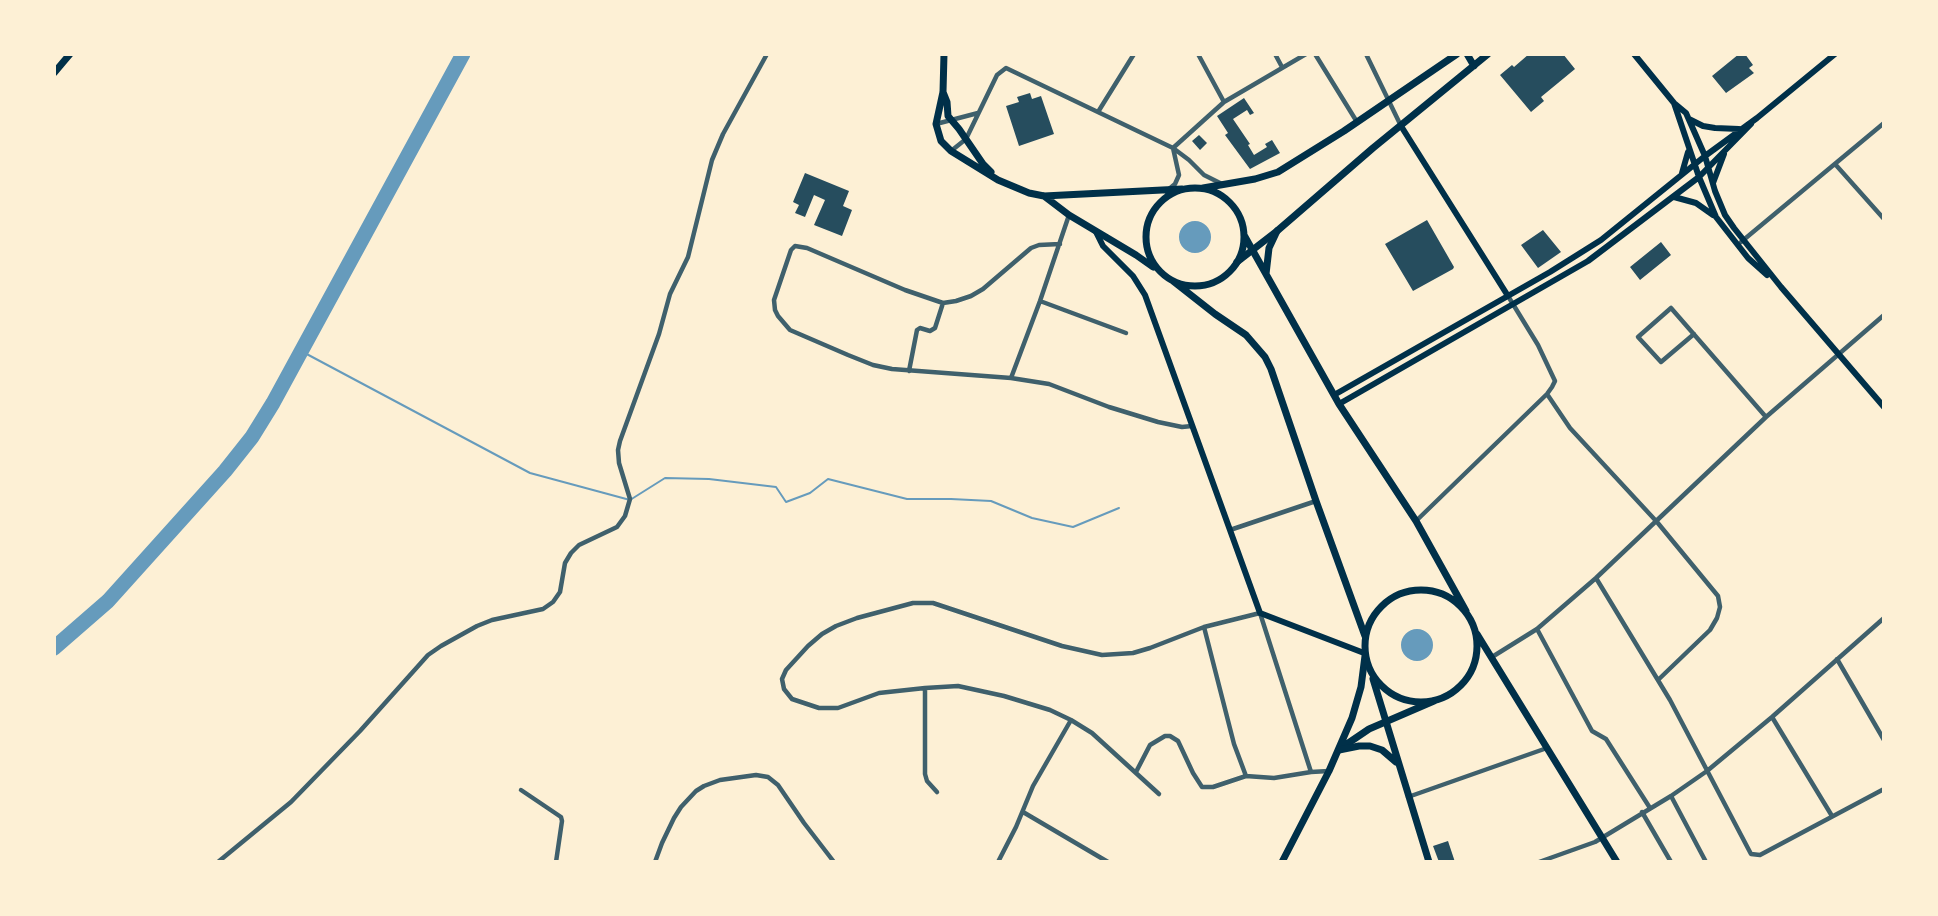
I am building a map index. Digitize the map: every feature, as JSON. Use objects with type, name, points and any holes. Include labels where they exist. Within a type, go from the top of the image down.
[{"type":"main road","points":[[54,73],[70,54]]},
{"type":"main road","points":[[944,54],[943,92],[936,124],[941,141],[951,151],[998,180],[1029,193],[1044,196],[1203,188],[1278,172],[1457,54]]},
{"type":"main road","points":[[1467,54],[1474,66]]},
{"type":"main road","points":[[1237,262],[1252,252],[1488,54]]},
{"type":"main road","points":[[1634,54],[1674,103],[1686,113],[1705,156],[1725,215],[1748,258],[1781,287],[1884,407]]},
{"type":"main road","points":[[1339,404],[1515,305],[1588,261],[1699,177],[1757,118],[1834,54]]},
{"type":"main road","points":[[943,92],[951,121],[983,165],[998,180]]},
{"type":"main road","points":[[1674,103],[1688,148],[1716,217]]},
{"type":"main road","points":[[1334,395],[1601,240],[1705,156],[1757,118]]},
{"type":"main road","points":[[1689,119],[1703,126],[1740,129]]},
{"type":"main road","points":[[1401,126],[1508,296]]},
{"type":"main road","points":[[1681,176],[1688,148]]},
{"type":"main road","points":[[1713,184],[1725,150]]},
{"type":"main road","points":[[1203,188],[1221,195],[1233,205],[1241,219],[1244,235],[1252,252],[1339,404],[1416,522],[1474,628],[1617,862]]},
{"type":"main road","points":[[1159,272],[1146,248],[1148,220],[1158,204],[1182,189]]},
{"type":"main road","points":[[1044,196],[1069,215],[1136,255],[1246,335],[1265,357],[1365,636]]},
{"type":"main road","points":[[1674,197],[1696,204],[1716,217],[1740,243]]},
{"type":"main road","points":[[1266,276],[1269,248],[1277,231]]},
{"type":"main road","points":[[1096,232],[1103,246],[1133,276],[1145,295],[1260,613],[1364,654],[1430,862]]},
{"type":"main road","points":[[1173,282],[1192,286],[1206,285],[1219,280],[1231,271],[1237,262],[1243,248],[1244,235]]},
{"type":"main road","points":[[1282,862],[1339,750],[1357,702],[1365,636],[1368,624],[1375,612],[1383,604],[1403,592],[1426,589],[1448,596],[1466,611]]},
{"type":"main road","points":[[1339,750],[1353,738],[1386,720],[1455,690],[1471,672],[1477,650],[1474,628]]},
{"type":"main road","points":[[1371,674],[1388,692],[1398,698],[1422,702],[1434,701]]},
{"type":"main road","points":[[1339,750],[1370,746],[1392,756],[1399,765]]},
{"type":"street","points":[[218,862],[291,802],[360,731],[428,655],[477,626],[492,620],[529,614],[553,602],[560,592],[565,563],[571,553],[579,545],[617,527],[625,516],[630,499],[619,463],[620,441],[656,344],[670,294],[688,258],[712,160],[723,134],[767,54]]},
{"type":"street","points":[[1098,112],[1134,54]]},
{"type":"street","points":[[1198,54],[1224,102]]},
{"type":"street","points":[[1275,54],[1282,67]]},
{"type":"street","points":[[1173,148],[1224,102],[1306,54]]},
{"type":"street","points":[[1315,54],[1357,122]]},
{"type":"street","points":[[1366,54],[1401,126]]},
{"type":"street","points":[[951,151],[966,139],[997,75],[1006,68],[1173,148],[1204,175],[1223,185]]},
{"type":"street","points":[[936,124],[978,113]]},
{"type":"street","points":[[1740,243],[1884,123]]},
{"type":"street","points":[[1166,191],[1175,184],[1179,175],[1173,148]]},
{"type":"street","points":[[1835,164],[1884,219]]},
{"type":"street","points":[[1011,378],[1069,215]]},
{"type":"street","points":[[1060,244],[1040,244],[1031,248],[971,297],[943,303],[904,290],[807,248],[795,246],[791,250],[774,300],[775,310],[790,330],[873,364],[892,369],[939,371],[1048,384],[1108,407],[1158,422],[1182,427],[1192,426]]},
{"type":"street","points":[[1416,522],[1547,394],[1555,381],[1538,345],[1508,296]]},
{"type":"street","points":[[1040,301],[1126,333]]},
{"type":"street","points":[[909,370],[917,330],[920,328],[930,331],[935,328],[943,303]]},
{"type":"street","points":[[1694,334],[1661,362],[1638,337],[1671,308],[1694,334],[1766,417]]},
{"type":"street","points":[[1492,657],[1537,629],[1596,578],[1766,417],[1883,319]]},
{"type":"street","points":[[1547,394],[1570,428],[1657,522],[1718,596],[1720,607],[1710,630],[1658,680]]},
{"type":"street","points":[[1230,530],[1316,501]]},
{"type":"street","points":[[1596,578],[1658,680],[1752,854],[1760,855],[1884,789]]},
{"type":"street","points":[[1159,794],[1092,734],[1050,710],[977,689],[958,686],[879,693],[838,708],[819,708],[792,699],[784,689],[782,679],[786,670],[808,646],[836,626],[856,618],[924,602],[944,606],[1062,646],[1102,655],[1133,653],[1204,627],[1260,613],[1311,772]]},
{"type":"street","points":[[1539,862],[1602,838],[1707,771],[1884,618]]},
{"type":"street","points":[[1204,627],[1234,744],[1246,776]]},
{"type":"street","points":[[1537,629],[1592,731],[1606,739],[1650,808]]},
{"type":"street","points":[[1837,659],[1884,740]]},
{"type":"street","points":[[925,688],[925,774],[927,781],[937,792]]},
{"type":"street","points":[[1772,717],[1832,816]]},
{"type":"street","points":[[998,862],[1033,786],[1071,720]]},
{"type":"street","points":[[1136,772],[1150,746],[1165,735],[1170,735],[1178,741],[1202,787],[1213,787],[1246,776],[1274,778],[1329,771]]},
{"type":"street","points":[[1408,797],[1548,748]]},
{"type":"street","points":[[656,862],[674,818],[696,791],[720,780],[756,775],[768,777],[778,785],[834,862]]},
{"type":"street","points":[[521,790],[561,817],[556,862]]},
{"type":"street","points":[[1671,796],[1706,862]]},
{"type":"street","points":[[1023,812],[1108,862]]},
{"type":"street","points":[[1642,812],[1671,862]]},
{"type":"water","points":[[1195,221],[1206,226],[1211,237],[1206,248],[1195,253],[1184,248],[1179,237],[1184,226]]},
{"type":"water","points":[[1417,629],[1428,634],[1433,645],[1428,656],[1417,661],[1406,656],[1401,645],[1406,634]]},
{"type":"building","points":[[1529,54],[1563,54],[1575,69],[1541,97],[1544,101],[1531,112],[1500,75]]},
{"type":"building","points":[[1739,54],[1745,54],[1753,65],[1749,68],[1754,73],[1726,93],[1712,76]]},
{"type":"building","points":[[1030,93],[1032,99],[1041,96],[1054,134],[1019,146],[1006,106],[1019,102],[1017,97]]},
{"type":"building","points":[[1244,98],[1254,113],[1250,115],[1247,110],[1233,119],[1250,144],[1248,145],[1254,155],[1267,147],[1265,144],[1272,140],[1280,153],[1250,169],[1225,135],[1228,133],[1217,116]]},
{"type":"building","points":[[1199,135],[1207,143],[1200,150],[1192,141]]},
{"type":"building","points":[[805,173],[849,191],[843,206],[852,210],[842,236],[814,225],[825,200],[814,195],[805,217],[795,213],[799,205],[793,202]]},
{"type":"building","points":[[1427,220],[1454,267],[1413,291],[1385,244]]},
{"type":"building","points":[[1543,230],[1561,252],[1538,268],[1521,245]]},
{"type":"building","points":[[1661,242],[1671,255],[1640,280],[1630,267]]},
{"type":"building","points":[[1448,841],[1455,862],[1439,862],[1433,846]]},
{"type":"waterway","points":[[54,648],[108,601],[225,471],[252,437],[273,403],[463,54]]},
{"type":"waterway","points":[[301,351],[530,473],[630,500],[665,478],[709,479],[776,487],[786,502],[810,493],[828,479],[907,499],[991,501],[1032,518],[1073,527],[1119,508]]}]
